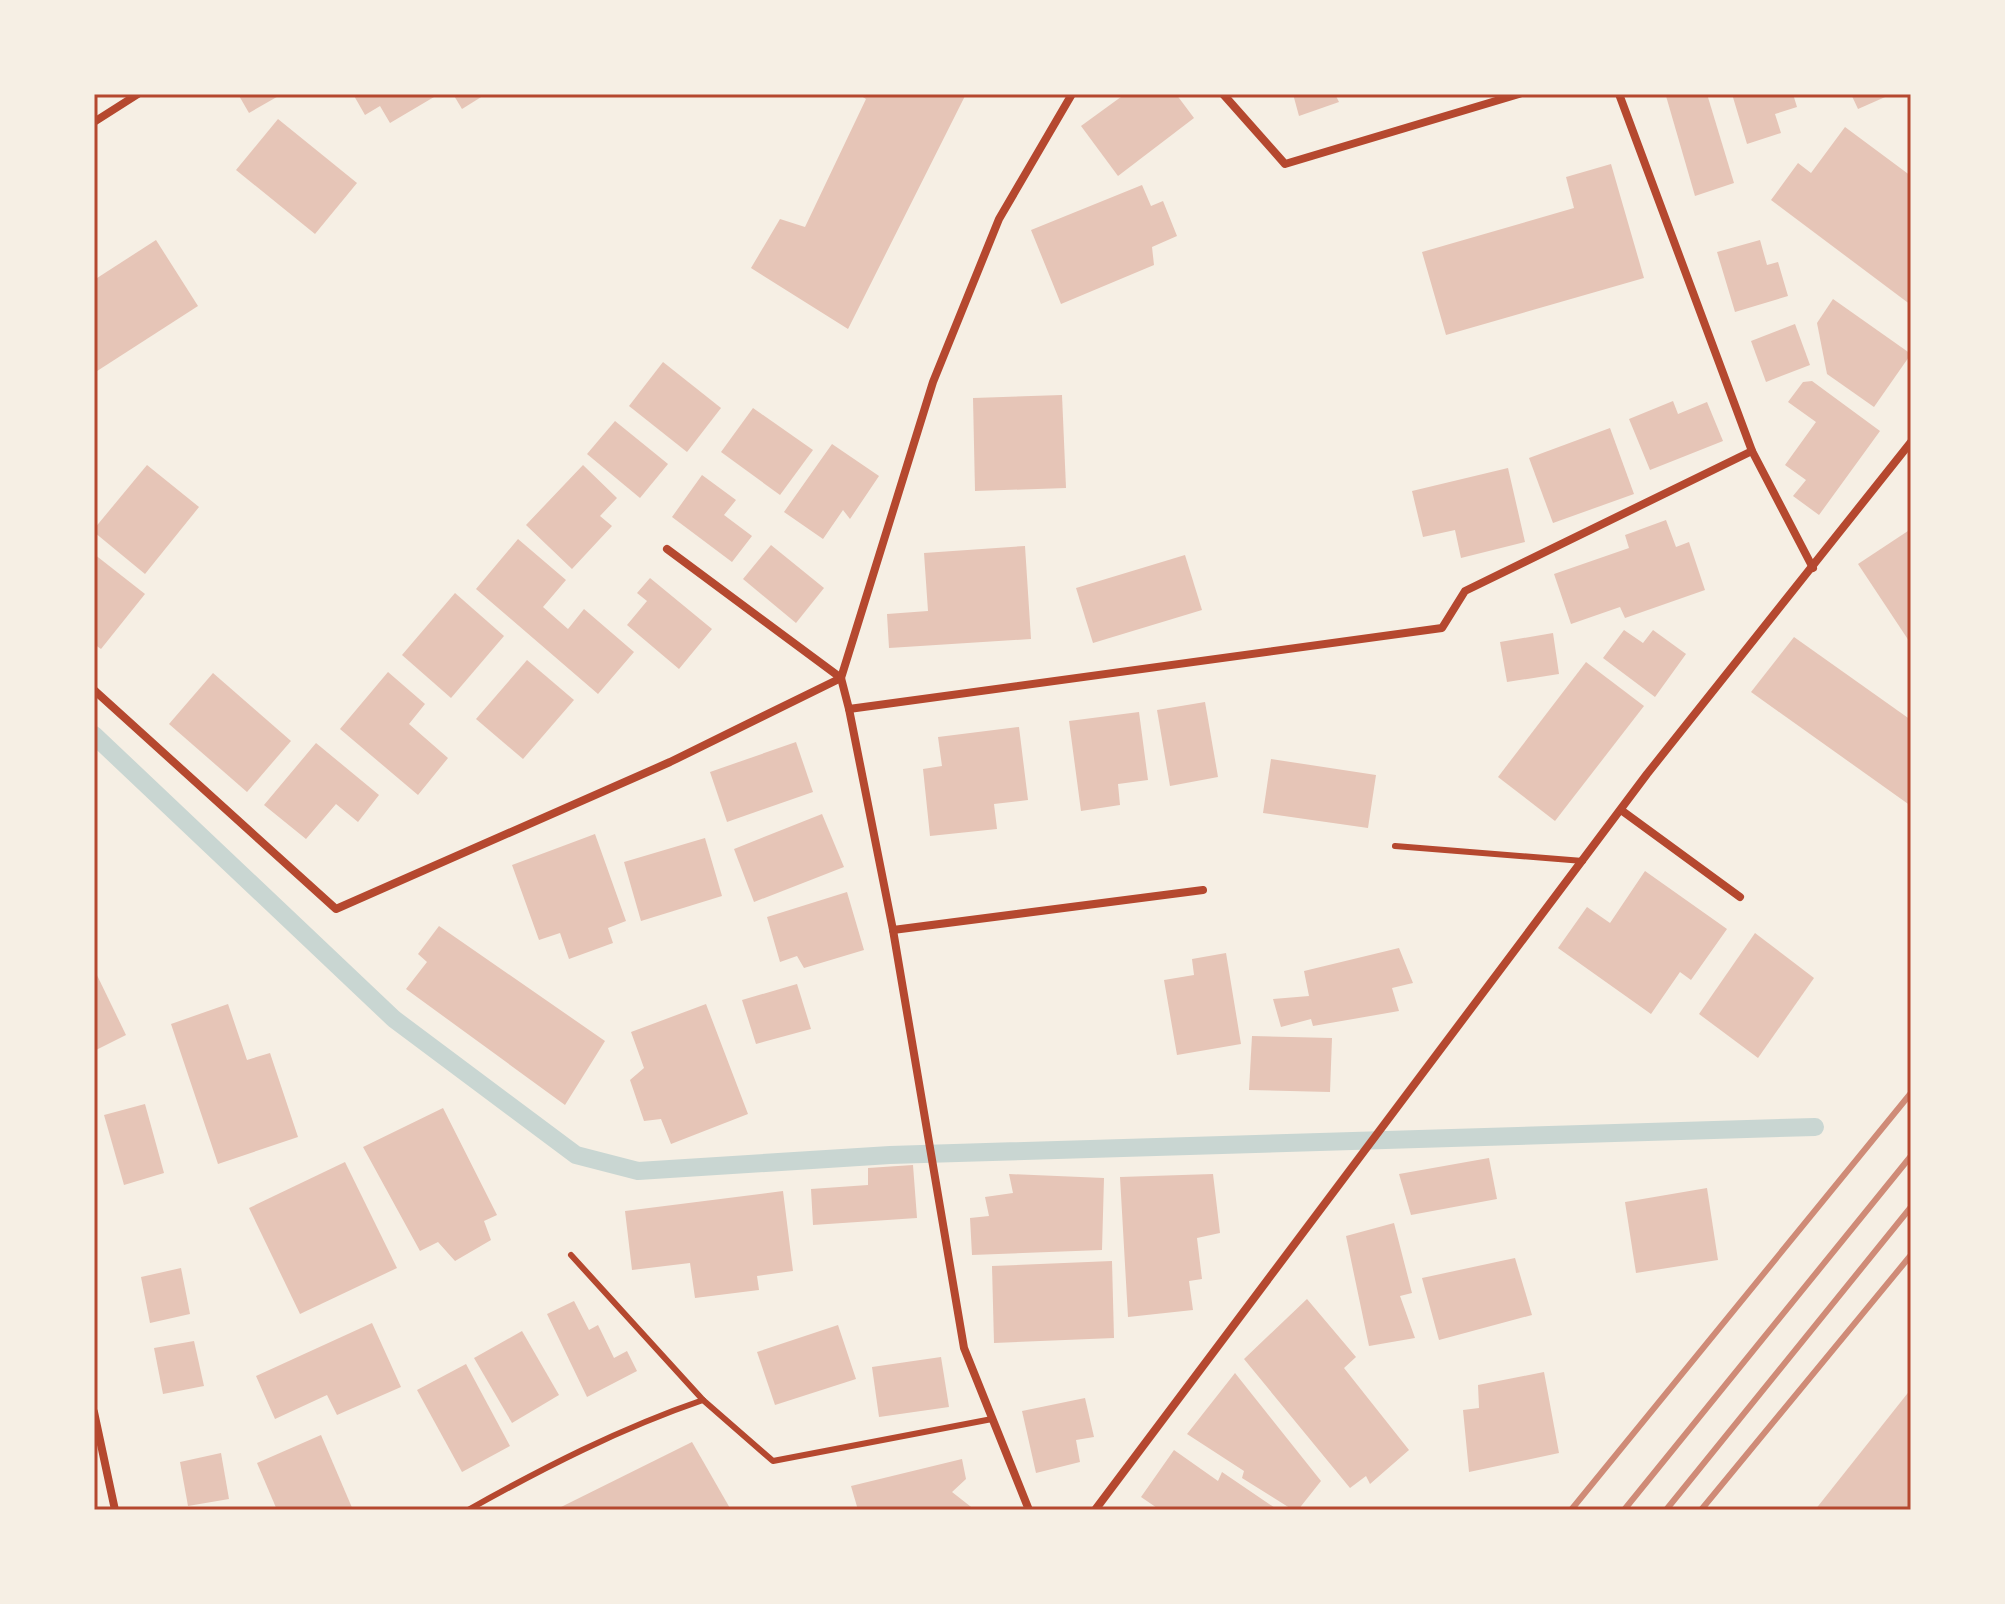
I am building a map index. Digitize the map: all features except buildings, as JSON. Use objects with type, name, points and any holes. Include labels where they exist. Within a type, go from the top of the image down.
[{"type":"street","points":[[94,122],[138,94]]},
{"type":"street","points":[[1029,1510],[964,1348],[893,930],[841,678],[933,382],[999,219],[1072,94]]},
{"type":"street","points":[[1223,94],[1285,164],[1519,94]]},
{"type":"street","points":[[1619,94],[1752,451],[1813,568]]},
{"type":"street","points":[[1095,1510],[1621,810],[1911,442]]},
{"type":"street","points":[[849,709],[1442,628],[1465,591],[1752,451]]},
{"type":"street","points":[[667,549],[841,678]]},
{"type":"street","points":[[94,690],[336,909],[670,762],[841,678]]},
{"type":"street","points":[[1621,810],[1740,897]]},
{"type":"street","points":[[893,930],[1203,890]]},
{"type":"street","points":[[94,1412],[115,1510]]},
{"type":"lane","points":[[1395,846],[1583,861]]},
{"type":"lane","points":[[571,1255],[703,1400],[773,1461],[992,1419]]},
{"type":"lane","points":[[468,1510],[656,1416],[703,1400]]},
{"type":"waterway","points":[[94,735],[394,1019],[576,1155],[638,1171],[890,1155],[1815,1127]]},
{"type":"railway","points":[[1571,1510],[1911,1093]]},
{"type":"railway","points":[[1624,1510],[1911,1156]]},
{"type":"railway","points":[[1666,1510],[1911,1207]]},
{"type":"railway","points":[[1701,1510],[1911,1255]]}]
